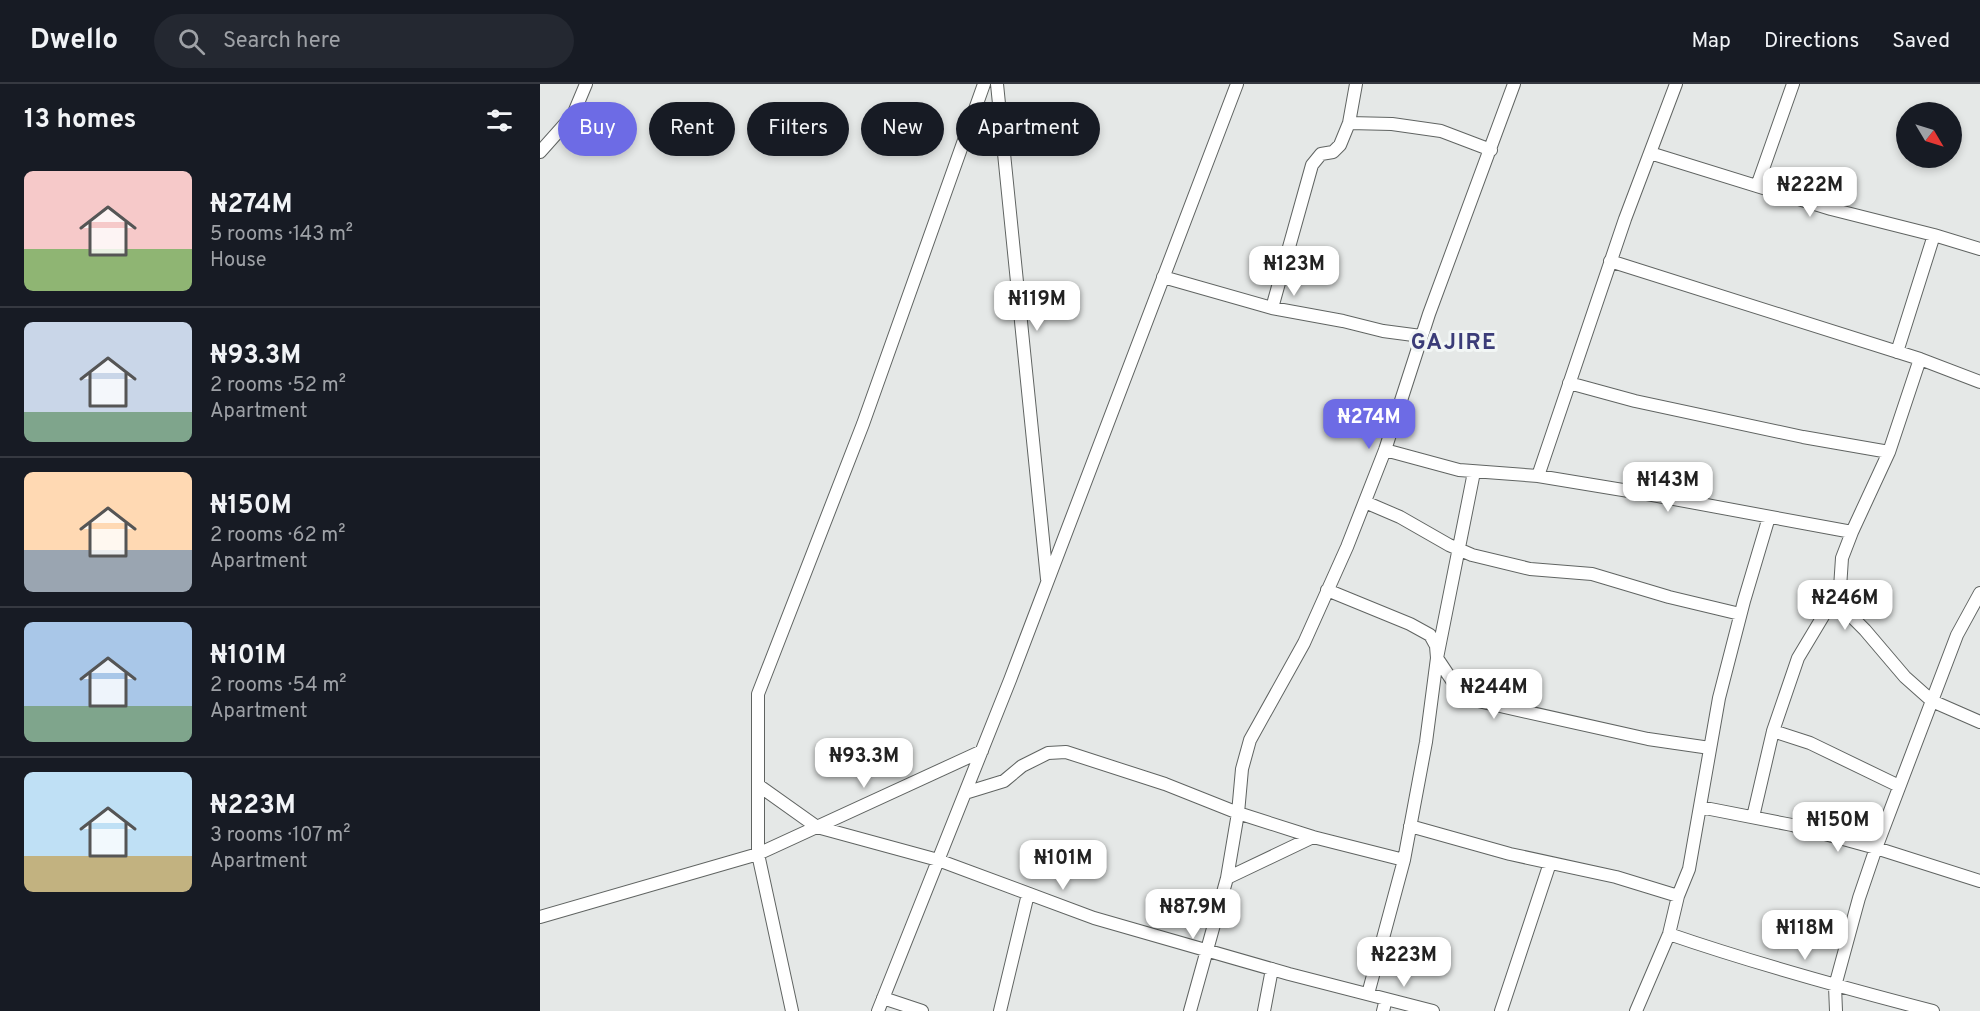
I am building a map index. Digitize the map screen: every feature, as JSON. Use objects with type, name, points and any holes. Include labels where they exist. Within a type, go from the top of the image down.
[{"type":"street","points":[[540,152],[573,115],[586,84]]},
{"type":"street","points":[[792,1011],[758,854],[758,694],[863,424],[984,84]]},
{"type":"street","points":[[997,84],[1047,583]]},
{"type":"street","points":[[878,1011],[982,751],[1238,84]]},
{"type":"street","points":[[1272,308],[1312,165],[1321,154],[1333,152],[1340,145],[1348,123],[1356,84]]},
{"type":"street","points":[[1190,1011],[1205,950],[1227,878],[1238,813],[1242,769],[1250,740],[1304,643],[1365,502],[1385,450],[1421,336],[1514,84]]},
{"type":"street","points":[[1538,476],[1610,261],[1676,84]]},
{"type":"street","points":[[1757,186],[1792,84]]},
{"type":"street","points":[[1348,123],[1392,124],[1441,131],[1491,150]]},
{"type":"street","points":[[1650,153],[1831,209],[1980,249]]},
{"type":"street","points":[[1897,352],[1934,235]]},
{"type":"street","points":[[1610,261],[1920,359],[1980,382]]},
{"type":"street","points":[[1163,277],[1272,308],[1383,331],[1421,336]]},
{"type":"street","points":[[1920,359],[1889,452],[1842,558],[1840,588],[1845,610],[1905,677],[1932,701],[1980,722]]},
{"type":"street","points":[[1569,383],[1635,401],[1803,437],[1889,452]]},
{"type":"street","points":[[1385,450],[1459,470],[1538,476],[1852,532]]},
{"type":"street","points":[[1368,994],[1404,860],[1426,742],[1437,658],[1474,472]]},
{"type":"street","points":[[1365,502],[1400,517],[1472,555],[1530,569],[1592,574],[1669,597],[1740,614]]},
{"type":"street","points":[[1636,1011],[1670,934],[1678,896],[1689,869],[1719,698],[1740,614],[1769,517]]},
{"type":"street","points":[[1753,818],[1773,731],[1798,658],[1840,588]]},
{"type":"street","points":[[1327,590],[1410,624],[1430,635],[1436,646],[1437,658],[1453,682],[1465,693],[1487,704],[1648,739],[1710,748]]},
{"type":"street","points":[[1836,1011],[1835,986],[1859,898],[1876,848],[1957,635],[1976,609],[1980,593]]},
{"type":"street","points":[[1773,731],[1809,743],[1899,786]]},
{"type":"street","points":[[540,917],[758,854],[982,751]]},
{"type":"street","points":[[965,793],[1004,782],[1022,766],[1048,753],[1066,752],[1165,784],[1238,813],[1313,837],[1404,860]]},
{"type":"street","points":[[758,785],[817,827],[938,860],[1094,918],[1368,994],[1384,1005],[1432,1011]]},
{"type":"street","points":[[1700,807],[1791,825],[1876,848],[1980,881]]},
{"type":"street","points":[[1410,826],[1550,863],[1616,876],[1678,896]]},
{"type":"street","points":[[1227,878],[1313,837]]},
{"type":"street","points":[[1501,1011],[1550,863]]},
{"type":"street","points":[[1000,1011],[1028,894]]},
{"type":"street","points":[[1670,934],[1733,956],[1835,986],[1933,1011]]},
{"type":"street","points":[[1264,1011],[1272,969]]},
{"type":"street","points":[[883,998],[922,1011]]},
{"type":"district","name":"GAJIRE","points":[[1454,343]]}]
